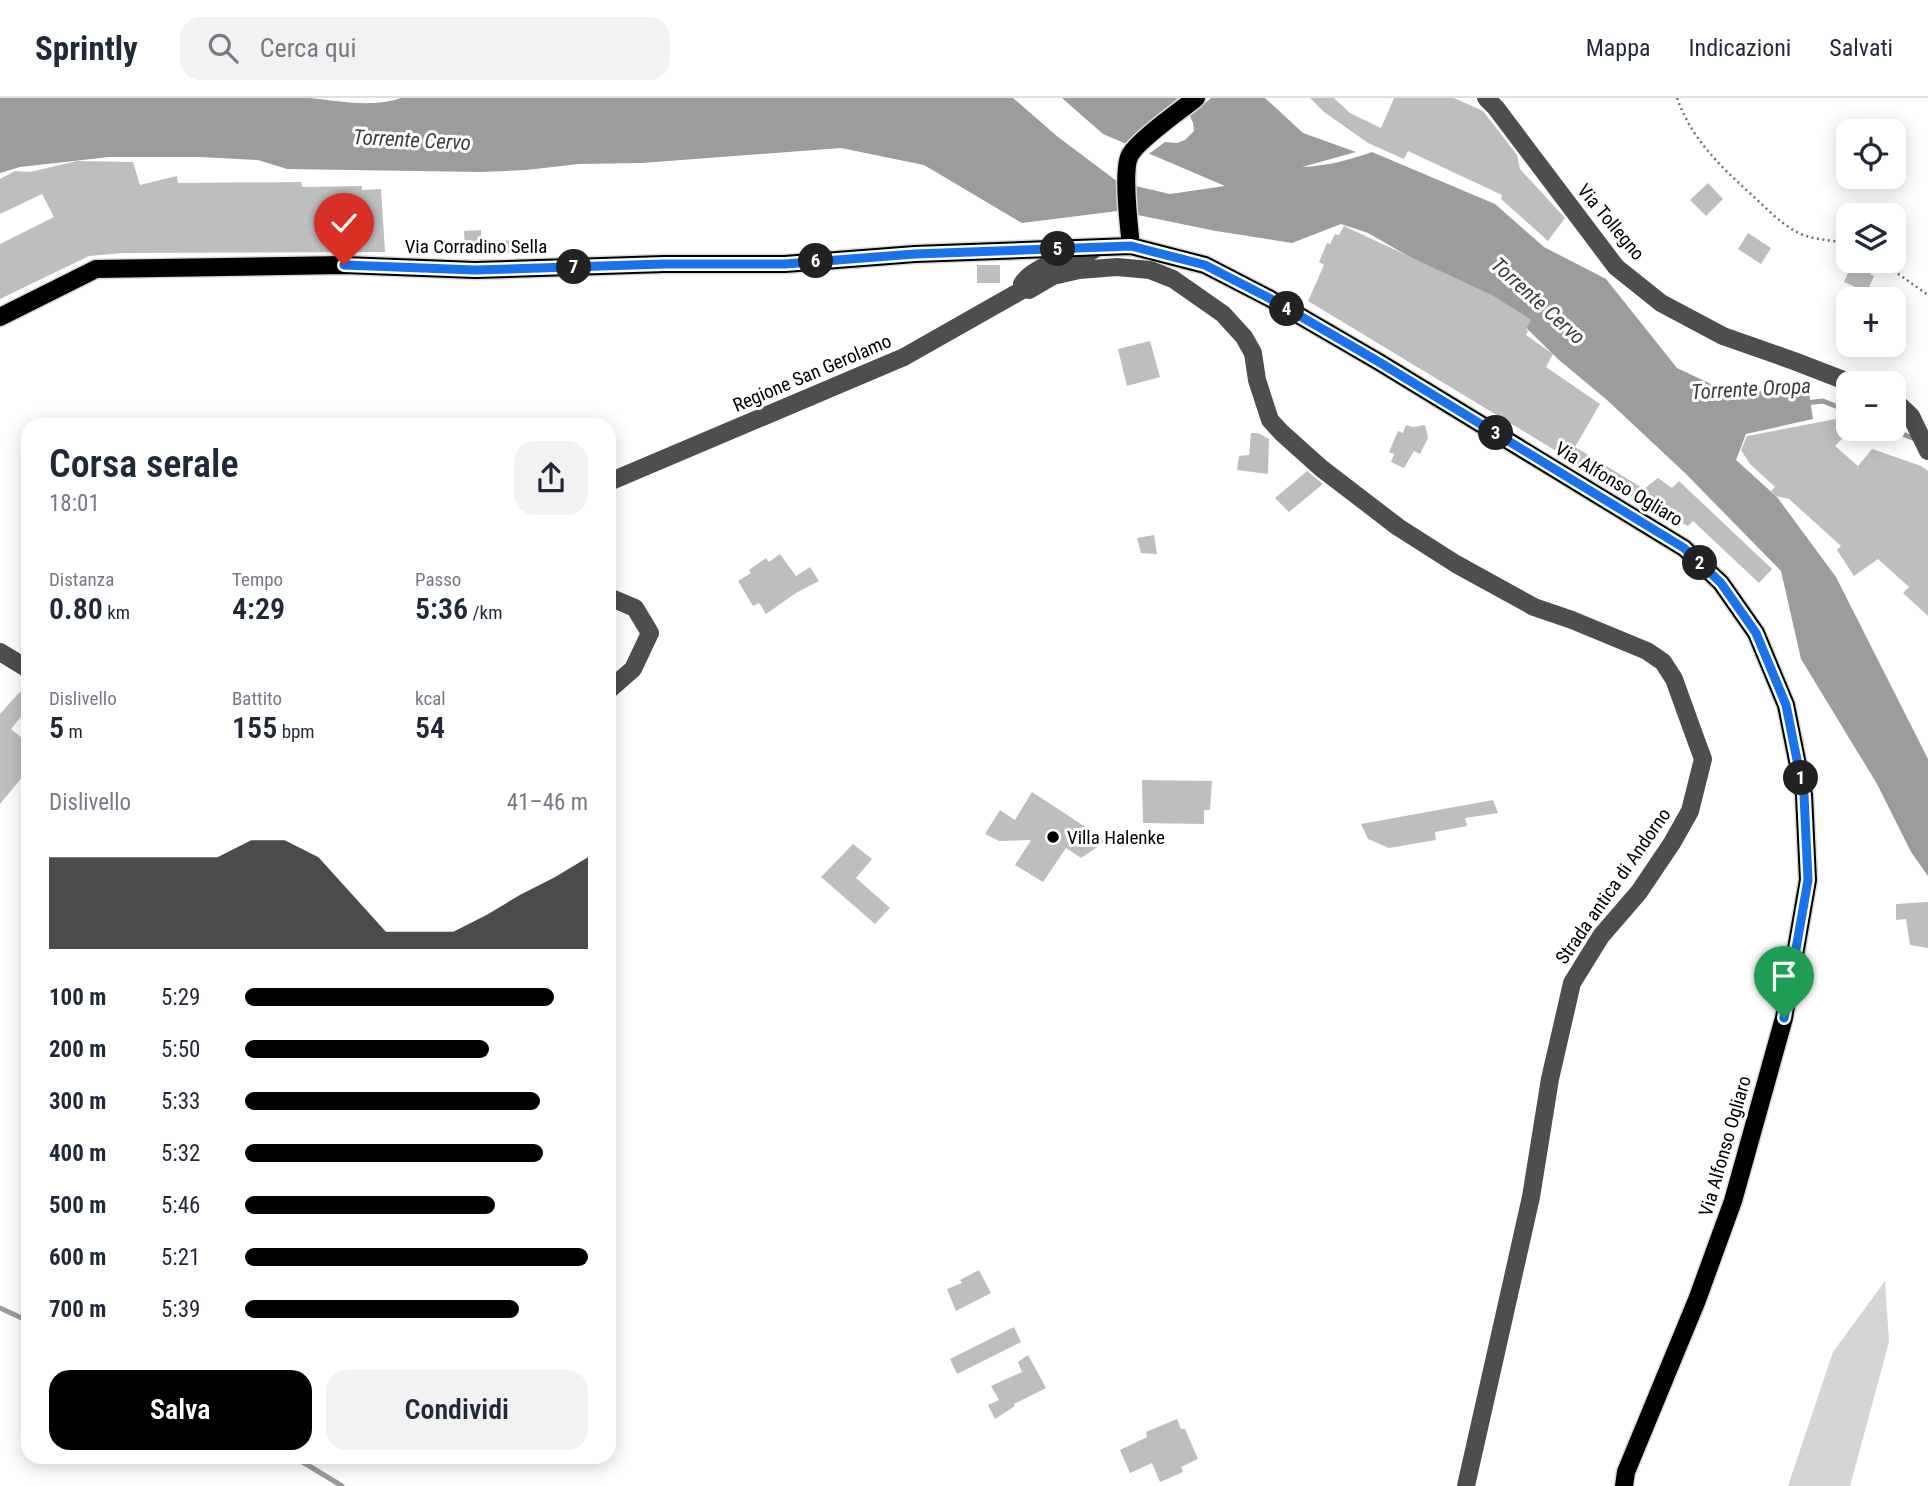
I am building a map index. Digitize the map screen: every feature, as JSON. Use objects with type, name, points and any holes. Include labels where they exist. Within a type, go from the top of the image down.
[{"type":"main road","points":[[1130,238],[1126,168],[1130,155],[1192,101]]},
{"type":"main road","name":"Via Corradino Sella","points":[[0,317],[96,269],[344,265],[475,270],[664,264],[785,264],[915,254],[1105,247],[1130,238]]},
{"type":"main road","name":"Via Alfonso Ogliaro","points":[[1130,238],[1205,265],[1269,298],[1684,548],[1721,583],[1756,633],[1786,705],[1804,795],[1808,880],[1784,1018],[1733,1201],[1697,1300],[1626,1472],[1624,1486]]},
{"type":"street","name":"Via Tollegno","points":[[1486,98],[1616,267],[1661,303],[1723,336],[1836,377]]},
{"type":"street","points":[[1030,287],[1022,284],[1037,270],[1105,247]]},
{"type":"street","name":"Strada antica di Andorno","points":[[1030,287],[1053,276],[1079,270],[1117,267],[1150,270],[1173,279],[1223,314],[1244,337],[1253,354],[1257,380],[1270,419],[1321,468],[1398,527],[1456,564],[1534,607],[1647,651],[1663,662],[1679,692],[1703,759],[1690,811],[1672,844],[1639,892],[1601,936],[1572,983],[1550,1079],[1531,1197],[1466,1486]]},
{"type":"street","name":"Regione San Gerolamo","points":[[616,479],[904,357],[1030,287]]},
{"type":"street","points":[[1906,411],[1928,451]]},
{"type":"street","points":[[616,600],[635,608],[650,633],[634,669],[616,684]]},
{"type":"street","points":[[0,652],[21,665]]},
{"type":"path","points":[[1677,98],[1684,117],[1713,160],[1770,212],[1796,232],[1836,241]]},
{"type":"path","points":[[1897,273],[1928,295]]},
{"type":"shaded area","points":[[1885,1281],[1889,1342],[1850,1486],[1788,1486],[1833,1352]]},
{"type":"water","name":"Torrente Cervo","points":[[0,98],[310,98],[379,103],[401,98],[1013,98],[1058,137],[1118,182],[1170,194],[1225,186],[1103,134],[1062,98],[1265,98],[1303,133],[1356,152],[1302,167],[1338,162],[1372,152],[1495,204],[1544,247],[1606,279],[1677,368],[1732,394],[1808,386],[1813,419],[1746,434],[1736,460],[1777,497],[1836,577],[1928,759],[1928,876],[1911,852],[1877,784],[1801,659],[1781,571],[1686,474],[1607,400],[1559,360],[1505,307],[1368,233],[1341,224],[1292,243],[1118,211],[1022,223],[924,165],[841,148],[481,172],[287,169],[258,160],[109,157],[20,167],[0,173]]},
{"type":"pier","points":[[1178,98],[1211,98],[1190,116],[1194,131],[1185,140],[1177,143],[1165,142],[1146,156],[1122,146]]},
{"type":"building","points":[[1310,98],[1334,98],[1350,113],[1381,128],[1394,98],[1454,98],[1483,111],[1517,155],[1520,169],[1565,218],[1548,241],[1501,199],[1502,195],[1408,151],[1404,159],[1368,143],[1324,112]]},
{"type":"building","points":[[77,161],[133,162],[140,185],[177,176],[178,183],[301,182],[302,187],[362,186],[362,190],[381,189],[385,252],[123,253],[89,256],[0,299],[0,244],[54,217],[42,194],[0,214],[0,179],[15,171],[30,172]]},
{"type":"building","points":[[1708,183],[1723,199],[1706,216],[1690,200]]},
{"type":"building","points":[[1344,226],[1492,295],[1531,320],[1526,335],[1553,354],[1546,367],[1600,404],[1575,447],[1644,489],[1658,478],[1672,488],[1679,481],[1772,569],[1759,583],[1693,521],[1688,526],[1634,498],[1308,301],[1324,265],[1319,262],[1327,243],[1330,244],[1335,234],[1339,235]]},
{"type":"building","points":[[481,230],[481,241],[532,240],[533,253],[465,252],[464,231]]},
{"type":"building","points":[[1748,233],[1771,248],[1761,264],[1738,249]]},
{"type":"building","points":[[977,265],[1000,265],[1000,283],[977,283]]},
{"type":"building","points":[[1848,273],[1870,273],[1874,276],[1869,287],[1856,287],[1844,282]]},
{"type":"building","points":[[1150,341],[1160,377],[1127,386],[1118,349]]},
{"type":"building","points":[[1836,419],[1836,441],[1840,441],[1835,446],[1858,466],[1872,449],[1928,471],[1928,616],[1903,593],[1909,587],[1878,559],[1854,576],[1837,550],[1841,546],[1789,499],[1776,496],[1771,491],[1775,487],[1750,464],[1741,450],[1747,436]]},
{"type":"building","points":[[1406,425],[1425,425],[1428,438],[1420,454],[1414,451],[1404,468],[1391,462],[1394,454],[1389,452],[1398,431],[1403,433]]},
{"type":"building","points":[[1251,433],[1258,433],[1269,439],[1268,474],[1237,470],[1239,456],[1249,455]]},
{"type":"building","points":[[1307,471],[1323,484],[1289,512],[1275,498]]},
{"type":"building","points":[[1154,535],[1157,554],[1141,553],[1137,538]]},
{"type":"building","points":[[780,554],[796,576],[810,567],[819,581],[766,614],[759,603],[753,606],[738,581],[766,558],[769,562]]},
{"type":"building","points":[[21,691],[21,717],[11,729],[21,737],[21,778],[0,804],[0,714]]},
{"type":"building","points":[[1142,780],[1212,781],[1210,810],[1204,810],[1204,824],[1143,823]]},
{"type":"building","name":"Villa Halenke","points":[[1032,792],[1105,842],[1081,858],[1066,848],[1043,882],[1015,865],[1031,840],[999,841],[985,834],[1000,810],[1015,820]]},
{"type":"building","points":[[1493,800],[1498,813],[1465,818],[1467,826],[1435,832],[1436,840],[1389,848],[1368,839],[1361,824]]},
{"type":"building","points":[[853,844],[872,859],[856,878],[890,908],[875,924],[821,877]]},
{"type":"building","points":[[1928,902],[1928,948],[1910,945],[1906,919],[1896,920],[1896,904]]},
{"type":"building","points":[[979,1270],[991,1293],[956,1311],[947,1289],[962,1283],[960,1280]]},
{"type":"building","points":[[1014,1327],[1021,1342],[957,1374],[950,1359]]},
{"type":"building","points":[[1028,1355],[1046,1388],[1014,1404],[1015,1406],[995,1419],[988,1405],[999,1400],[991,1386],[1022,1372],[1018,1362]]},
{"type":"building","points":[[1177,1419],[1181,1429],[1185,1429],[1198,1459],[1181,1467],[1183,1472],[1160,1482],[1152,1463],[1130,1473],[1120,1450],[1147,1437],[1146,1432]]},
{"type":"waterway","name":"Torrente Oropa","points":[[1805,403],[1823,401],[1836,406]]},
{"type":"waterway","name":"Torrente Oropa","points":[[1906,435],[1915,439]]},
{"type":"waterway","points":[[0,1308],[21,1318]]},
{"type":"waterway","points":[[306,1464],[342,1486]]},
{"type":"place","name":"Villa Halenke","points":[[1053,837]]},
{"type":"route","points":[[344,265],[475,270],[664,264],[785,264],[915,254],[1131,246],[1205,265],[1269,298],[1684,548],[1721,583],[1756,633],[1786,705],[1804,795],[1808,880],[1784,1018]]}]
